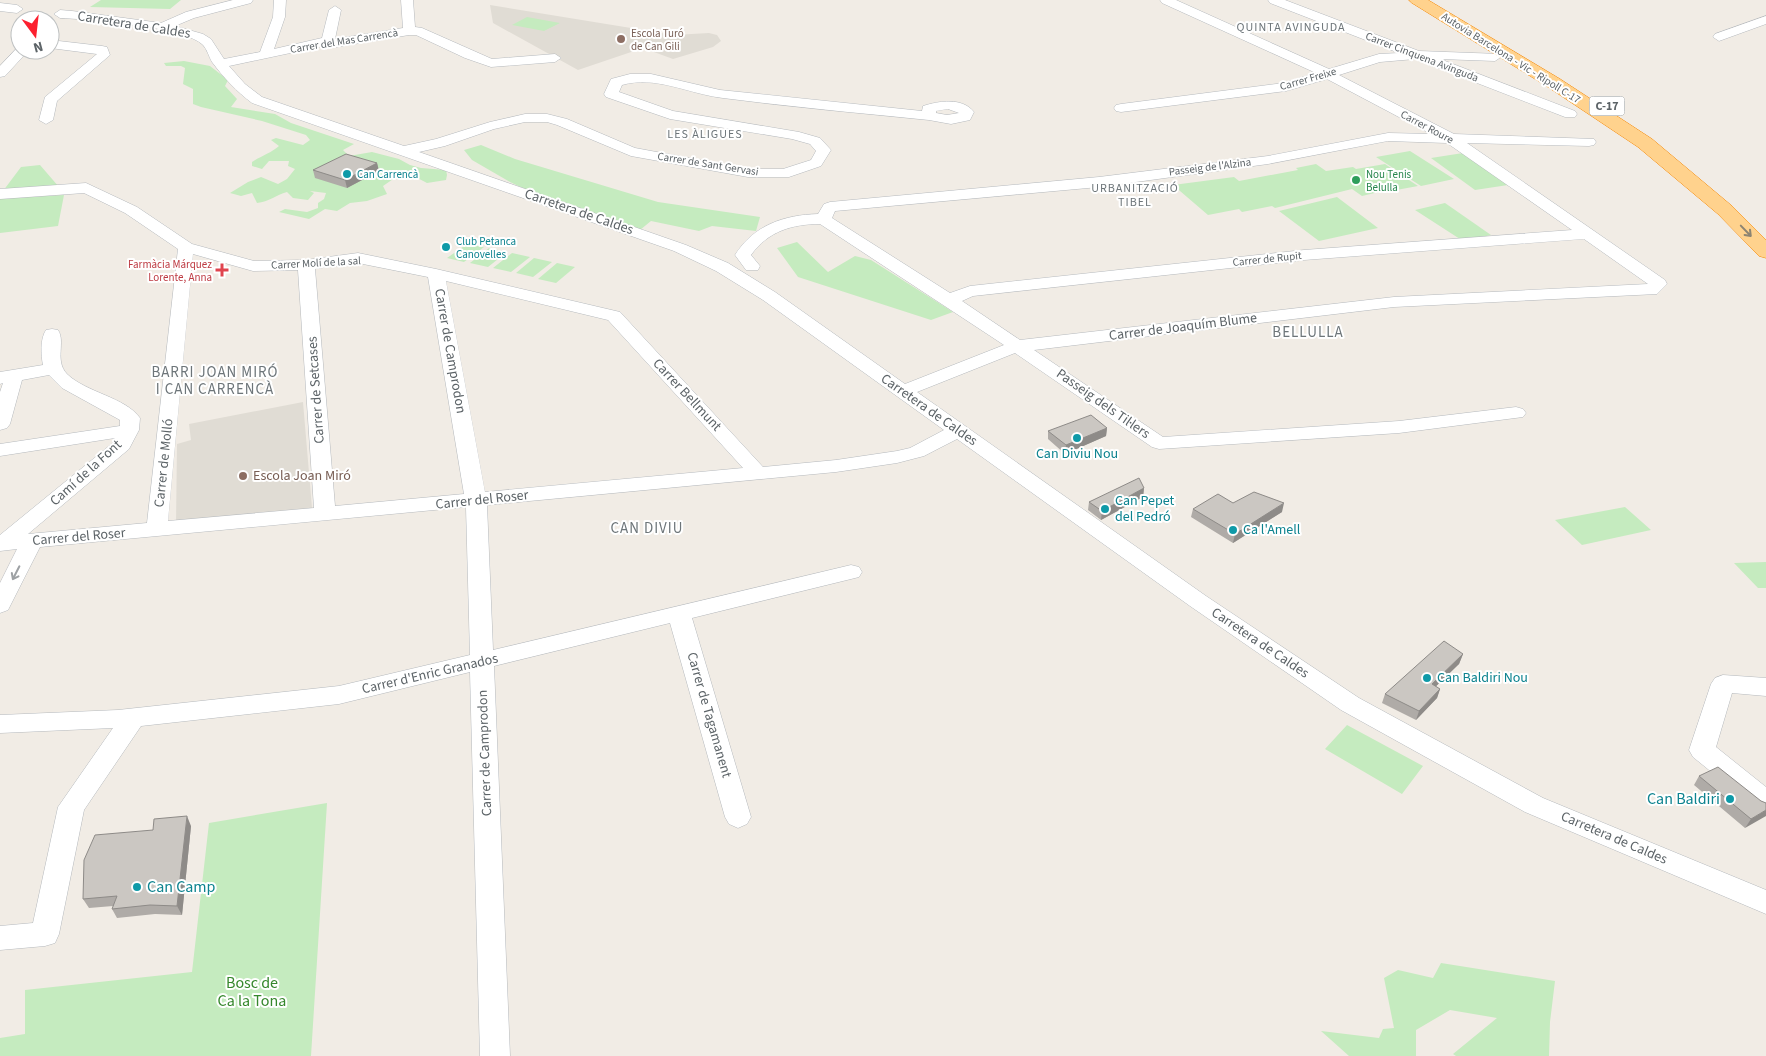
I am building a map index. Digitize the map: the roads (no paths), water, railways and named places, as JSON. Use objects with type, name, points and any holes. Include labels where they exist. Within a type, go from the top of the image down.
[{"type":"highway","name":"Autovia Barcelona - Vic - Ripoll C-17","points":[[1416,0],[1554,83],[1645,143],[1725,210],[1766,252]]},
{"type":"highway","name":"Autovia Barcelona - Vic - Ripoll C-17","points":[[1434,0],[1576,83],[1744,206],[1766,230]]},
{"type":"street","points":[[162,27],[216,4],[247,0]]},
{"type":"street","points":[[266,54],[279,17],[280,0]]},
{"type":"street","points":[[407,0],[414,31],[470,55],[491,63],[556,58]]},
{"type":"street","name":"Carrer Roure","points":[[1166,0],[1328,74],[1450,138],[1659,284],[1651,290]]},
{"type":"street","name":"Carrer Cinquena Avinguda","points":[[1274,0],[1570,114]]},
{"type":"street","points":[[60,14],[70,3]]},
{"type":"street","points":[[0,7],[16,5]]},
{"type":"street","points":[[328,41],[335,10]]},
{"type":"street","name":"Carretera de Caldes","points":[[60,14],[162,27],[197,35],[207,41],[221,64],[241,89],[257,100],[680,248],[722,267],[769,296],[1198,601],[1350,704],[1534,805],[1766,902]]},
{"type":"street","points":[[1719,37],[1766,20]]},
{"type":"street","name":"Carrer del Mas Carrencà","points":[[221,64],[328,41],[336,43],[414,31]]},
{"type":"street","points":[[46,120],[50,100],[104,55],[102,50],[60,45]]},
{"type":"street","name":"Carrer Freixe","points":[[1121,108],[1286,87],[1379,58],[1416,55],[1495,57]]},
{"type":"street","points":[[0,73],[13,60]]},
{"type":"street","name":"Carrer de Sant Gervasi","points":[[403,151],[440,143],[490,126],[525,118],[547,118],[562,122],[631,152],[748,173],[784,174],[816,162],[824,150],[815,141],[794,135],[670,115],[611,94],[616,82],[630,78],[652,78],[730,95],[930,116]]},
{"type":"street","name":"Passeig de l'Alzina","points":[[752,266],[743,255],[748,246],[763,234],[790,221],[823,218],[830,207],[1099,182],[1268,160],[1388,137],[1589,142]]},
{"type":"street","name":"Carrer Molí de la sal","points":[[0,194],[86,188],[130,210],[186,247],[253,266],[306,265],[358,258],[436,274],[614,316]]},
{"type":"street","name":"Passeig dels Til·lers","points":[[823,218],[1018,346],[1159,443],[1399,427],[1516,413]]},
{"type":"street","name":"Carrer de Rupit","points":[[949,300],[970,291],[1304,254],[1587,234]]},
{"type":"street","name":"Carrer de Molló","points":[[157,530],[186,247]]},
{"type":"street","name":"Carrer de Setcases","points":[[306,265],[325,515]]},
{"type":"street","name":"Carrer de Camprodon","points":[[436,274],[476,501],[495,1056]]},
{"type":"street","name":"Carrer de Joaquím Blume","points":[[904,391],[1018,346],[1394,302],[1651,290]]},
{"type":"street","name":"Carrer Bellmunt","points":[[614,316],[759,474]]},
{"type":"street","points":[[0,424],[7,377],[54,369],[51,355],[52,334]]},
{"type":"street","name":"Camí de la Font","points":[[2,544],[122,445],[129,430],[130,418],[120,410],[86,396],[69,385],[54,369]]},
{"type":"street","points":[[0,450],[129,430]]},
{"type":"street","name":"Carrer del Roser","points":[[2,544],[836,466],[897,457],[917,452],[958,430]]},
{"type":"street","points":[[0,605],[32,542]]},
{"type":"street","name":"Carrer d'Enric Granados","points":[[0,724],[134,717],[339,695],[851,572]]},
{"type":"street","name":"Carrer de Tagamanent","points":[[679,614],[738,817]]},
{"type":"street","points":[[1766,687],[1723,684],[1702,750],[1766,802]]},
{"type":"street","points":[[0,938],[45,934],[71,807],[134,717]]},
{"type":"place","name":"Escola Turó de Can Gili","points":[[621,39]]},
{"type":"place","name":"Can Carrencà","points":[[347,174]]},
{"type":"place","name":"Nou Tenis Belulla","points":[[1356,180]]},
{"type":"place","name":"Club Petanca Canovelles","points":[[446,247]]},
{"type":"place","name":"Farmàcia Márquez Lorente, Anna","points":[[222,270]]},
{"type":"place","name":"Can Diviu Nou","points":[[1077,438]]},
{"type":"place","name":"Escola Joan Miró","points":[[243,476]]},
{"type":"place","name":"Can Pepet del Pedró","points":[[1105,509]]},
{"type":"place","name":"Ca l'Amell","points":[[1233,530]]},
{"type":"place","name":"Can Baldiri Nou","points":[[1427,678]]},
{"type":"place","name":"Can Baldiri","points":[[1730,799]]},
{"type":"place","name":"Can Camp","points":[[137,887]]},
{"type":"district","name":"QUINTA AVINGUDA","points":[[1291,27]]},
{"type":"district","name":"LES ÀLIGUES","points":[[705,134]]},
{"type":"district","name":"URBANITZACIÓ TIBEL","points":[[1135,195]]},
{"type":"district","name":"BELLULLA","points":[[1308,332]]},
{"type":"district","name":"BARRI JOAN MIRÓ I CAN CARRENCÀ","points":[[215,380]]},
{"type":"district","name":"CAN DIVIU","points":[[647,528]]},
{"type":"park label","name":"Bosc de Ca la Tona","points":[[252,992]]}]
